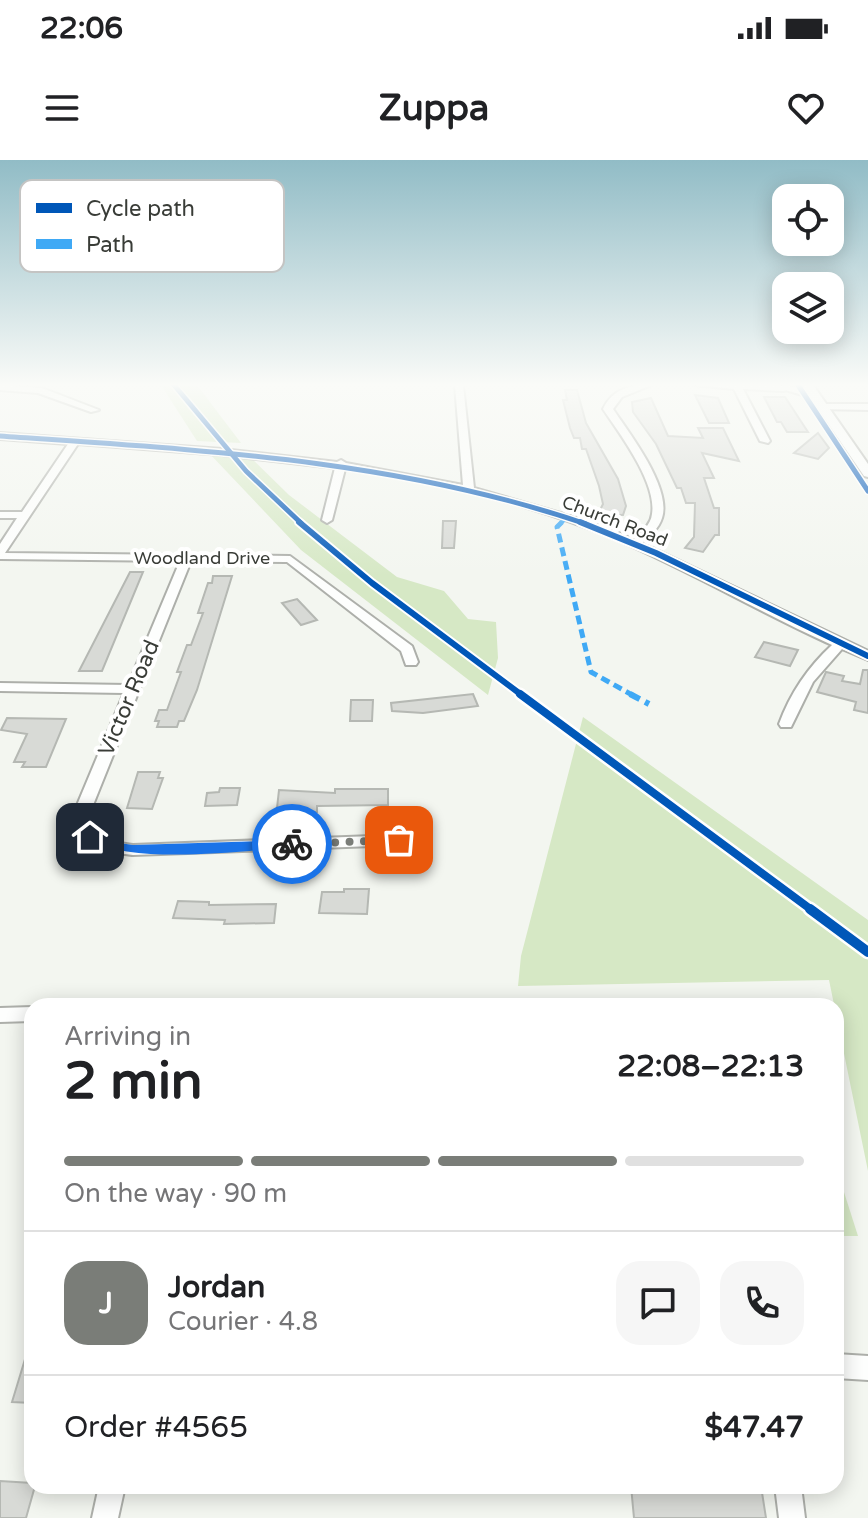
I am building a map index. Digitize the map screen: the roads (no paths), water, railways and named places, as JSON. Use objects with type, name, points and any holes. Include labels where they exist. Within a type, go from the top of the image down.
[{"type":"main road","points":[[851,448],[868,473]]},
{"type":"street","points":[[0,554],[70,448]]},
{"type":"street","name":"Church Road","points":[[192,448],[341,463],[469,490],[567,517],[636,543],[868,656]]},
{"type":"street","points":[[465,448],[469,490]]},
{"type":"street","points":[[632,448],[659,506],[653,527],[636,543]]},
{"type":"street","points":[[327,520],[341,463]]},
{"type":"street","points":[[0,515],[25,515]]},
{"type":"street","name":"Woodland Drive","points":[[0,554],[290,559],[407,649],[411,662]]},
{"type":"street","name":"Victor Road","points":[[187,558],[83,810],[81,824],[90,837],[110,846],[133,850],[399,840]]},
{"type":"street","points":[[786,724],[819,662],[840,644]]},
{"type":"street","points":[[0,687],[133,689]]},
{"type":"street","points":[[0,1015],[24,1014]]},
{"type":"street","points":[[844,1366],[868,1368]]},
{"type":"street","points":[[105,1518],[110,1494]]},
{"type":"street","points":[[789,1494],[792,1518]]}]
